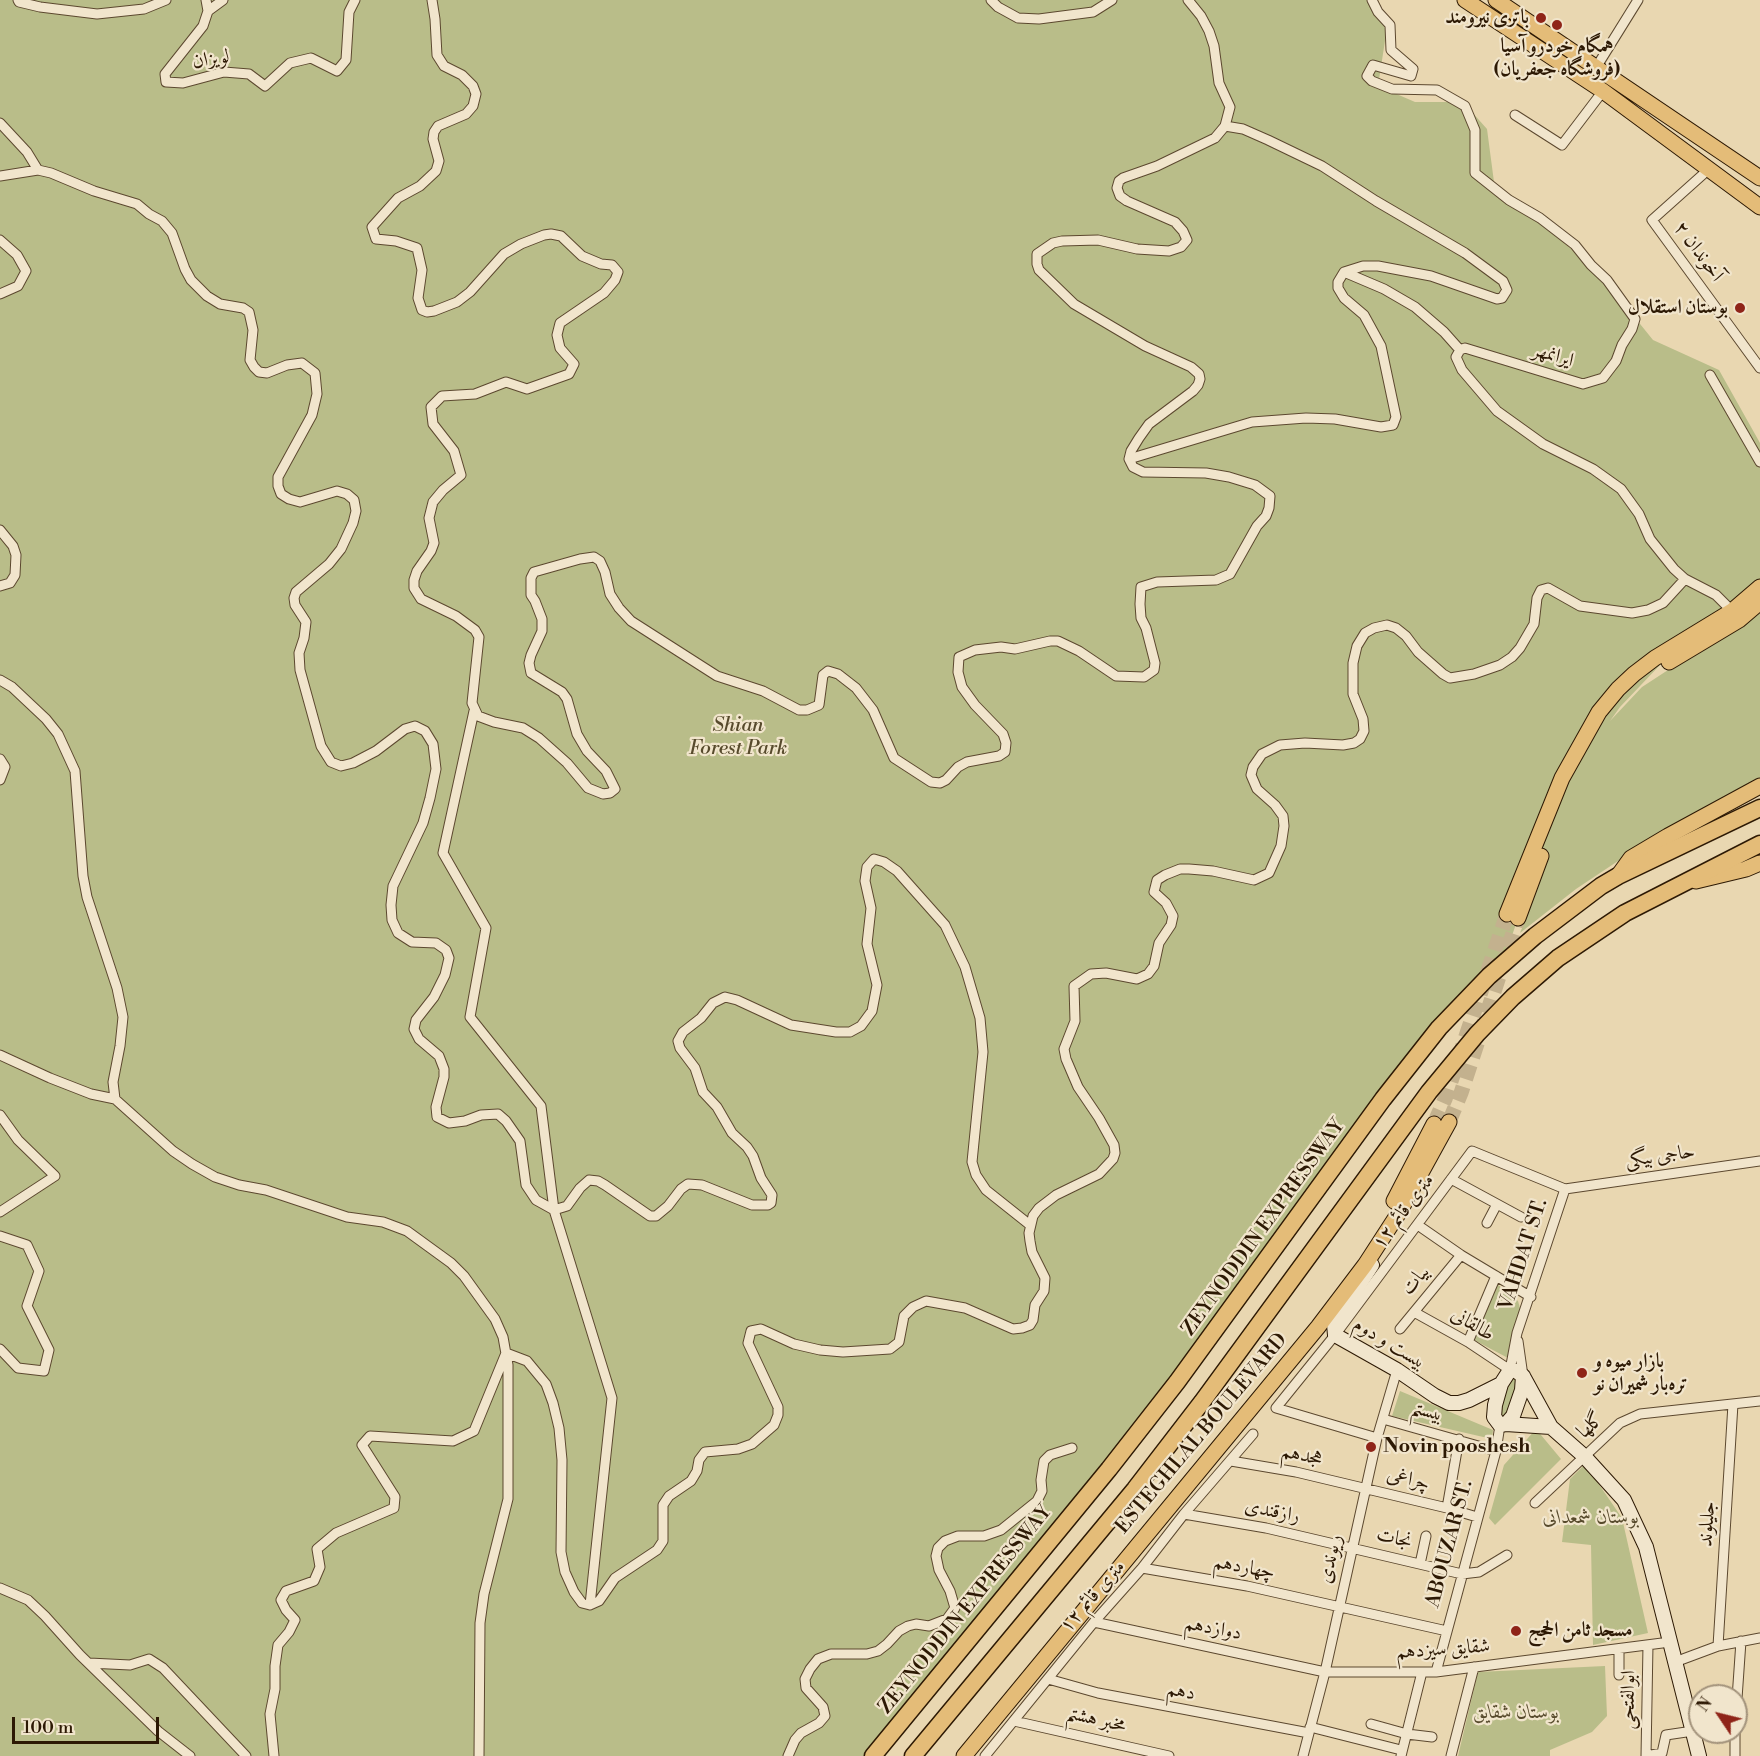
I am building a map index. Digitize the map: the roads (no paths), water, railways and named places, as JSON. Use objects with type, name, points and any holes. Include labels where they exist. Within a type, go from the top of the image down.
[{"type":"highway","name":"ZEYNODDIN EXPRESSWAY","points":[[873,1756],[1163,1400],[1377,1108],[1439,1028],[1490,976],[1535,936],[1601,886],[1760,808]]},
{"type":"highway","points":[[913,1756],[1135,1489],[1202,1402],[1423,1100],[1477,1034],[1558,958],[1625,913],[1760,844]]},
{"type":"main road","points":[[1465,0],[1603,91],[1760,207]]},
{"type":"main road","points":[[1496,0],[1760,178]]},
{"type":"main road","points":[[1760,587],[1732,611],[1648,664],[1618,689],[1599,712],[1562,778],[1513,916],[1576,772],[1610,715],[1629,692],[1645,678],[1739,620],[1760,602]]},
{"type":"main road","points":[[1618,876],[1631,858],[1760,786]]},
{"type":"main road","points":[[1687,883],[1746,869],[1760,863]]},
{"type":"main road","name":"ESTEGHLAL BOULEVARD","points":[[952,1756],[1313,1319],[1359,1258],[1442,1123],[1389,1227],[1365,1265],[1318,1327],[964,1756]]},
{"type":"main road","name":"بیست و دوم","points":[[1389,1227],[1374,1262],[1334,1324],[1335,1335],[1449,1403],[1469,1400],[1501,1384]]},
{"type":"main road","points":[[1510,1370],[1523,1376],[1551,1427],[1584,1456],[1624,1500],[1646,1547],[1688,1712]]},
{"type":"main road","name":"ABOUZAR ST.","points":[[1510,1370],[1501,1384],[1495,1405],[1494,1417],[1503,1424],[1513,1416],[1522,1390],[1523,1376]]},
{"type":"main road","points":[[1503,1424],[1551,1427]]},
{"type":"street","points":[[18,0],[40,7],[97,14],[144,9],[166,0]]},
{"type":"street","points":[[206,0],[208,11],[223,0]]},
{"type":"street","name":"لویزان","points":[[208,11],[203,26],[165,74],[166,82],[183,82],[224,72],[249,74],[265,86],[290,63],[311,58],[338,71],[346,60],[348,12],[355,0]]},
{"type":"street","points":[[432,0],[437,55],[444,66],[462,75],[473,86],[476,94],[473,106],[466,114],[438,126],[432,140],[439,161],[436,171],[420,186],[398,198],[372,227],[376,239],[396,241],[417,248],[422,270],[418,298],[422,310],[434,311],[457,302],[471,292],[504,254],[544,235],[561,236],[582,256],[601,264],[612,265],[618,272],[615,280],[604,293],[560,323],[557,335],[560,348],[574,364],[569,374],[527,389],[506,382],[475,394],[442,396],[431,407],[433,424],[454,451],[461,475],[433,502],[429,518],[434,543],[417,571],[414,588],[421,599],[467,622],[479,637],[472,703],[477,716],[523,728],[539,738],[567,763],[588,788],[596,792],[610,793],[615,789],[606,771],[587,751],[577,734],[567,699],[562,692],[531,673],[529,663],[542,631],[542,619],[531,594],[531,578],[534,572],[594,557],[600,561],[605,572],[610,594],[619,608],[632,621],[717,676],[763,691],[790,706],[807,711],[819,705],[823,675],[828,671],[838,674],[856,688],[873,710],[894,758],[931,782],[940,783],[967,762],[999,756],[1005,752],[1006,743],[1003,734],[975,705],[962,687],[958,672],[959,657],[975,650],[1001,647],[1015,649],[1058,641],[1079,651],[1116,676],[1139,679],[1150,675],[1155,663],[1146,628],[1141,618],[1142,587],[1157,582],[1216,580],[1230,574],[1269,508],[1270,496],[1255,485],[1242,480],[1206,473],[1143,472],[1133,467],[1129,459],[1135,444],[1149,424],[1198,385],[1200,379],[1198,374],[1191,367],[1144,345],[1074,304],[1039,270],[1037,254],[1053,243],[1083,239],[1144,250],[1169,251],[1181,247],[1187,240],[1175,222],[1127,201],[1118,192],[1119,181],[1123,178],[1157,166],[1215,138],[1226,126],[1230,107],[1219,83],[1214,46],[1201,16],[1188,0]]},
{"type":"street","points":[[991,0],[998,7],[1018,18],[1040,19],[1093,12],[1112,0]]},
{"type":"street","name":"ایرانمهر","points":[[1372,0],[1389,25],[1391,50],[1413,69],[1411,76],[1373,65],[1367,76],[1372,81],[1392,89],[1437,90],[1465,106],[1475,130],[1475,173],[1509,200],[1540,218],[1575,245],[1607,280],[1635,319],[1616,361],[1603,378],[1583,384],[1465,348],[1460,350]]},
{"type":"street","points":[[1597,66],[1638,0]]},
{"type":"street","points":[[1515,115],[1562,145],[1603,91]]},
{"type":"street","points":[[0,123],[27,152],[38,170]]},
{"type":"street","points":[[1129,459],[1252,422],[1306,418],[1335,419],[1382,427],[1393,425],[1396,417],[1381,346],[1364,315],[1344,298],[1338,288],[1338,282],[1344,272],[1356,267],[1378,266],[1431,276],[1497,299],[1502,298],[1507,290],[1503,281],[1466,253],[1376,201],[1322,166],[1303,155],[1243,129],[1226,126]]},
{"type":"street","name":"آخوندان ۲","points":[[1709,169],[1652,220],[1760,368]]},
{"type":"street","points":[[0,176],[38,170],[137,204],[149,214],[162,220],[172,233],[184,269],[191,280],[213,301],[243,308],[249,312],[253,330],[250,360],[259,372],[267,374],[288,364],[302,363],[315,373],[317,394],[312,415],[278,477],[278,486],[281,494],[289,500],[300,502],[337,491],[347,494],[354,500],[356,511],[341,549],[330,564],[296,591],[295,605],[306,622],[299,653],[300,669],[321,746],[331,762],[341,766],[360,759],[405,729],[415,726],[425,730],[433,744],[436,769],[430,798],[423,823],[393,886],[391,905],[392,920],[398,933],[412,942],[436,943],[446,950],[449,958],[445,975],[434,997],[416,1020],[414,1029],[419,1039],[439,1056],[444,1069],[436,1107],[437,1117],[449,1123],[465,1121],[481,1115],[498,1114],[520,1141],[526,1185],[536,1200],[554,1210],[567,1206],[589,1180],[605,1185],[650,1216],[656,1216],[668,1206],[681,1189],[688,1184],[702,1185],[752,1204],[762,1206],[771,1203],[772,1195],[761,1178],[753,1156],[732,1133],[717,1107],[703,1092],[695,1068],[680,1048],[678,1041],[683,1032],[701,1018],[713,1003],[725,998],[737,1000],[791,1025],[836,1032],[850,1032],[861,1026],[872,1011],[877,985],[867,944],[871,908],[865,881],[867,867],[874,859],[884,862],[897,871],[945,925],[965,967],[980,1018],[983,1052],[972,1162],[976,1175],[986,1190],[1030,1225]]},
{"type":"street","points":[[0,240],[17,255],[26,271],[18,286],[0,294]]},
{"type":"street","points":[[1344,272],[1384,289],[1415,307],[1444,332],[1460,350],[1456,357],[1462,370],[1497,411],[1543,444],[1593,469],[1621,489],[1639,514],[1650,539],[1660,554],[1685,579],[1716,595],[1732,611]]},
{"type":"street","points":[[1710,375],[1760,462]]},
{"type":"street","points":[[0,530],[13,546],[16,555],[15,576],[10,583],[0,586]]},
{"type":"street","points":[[506,1353],[527,1361],[546,1383],[553,1403],[559,1428],[562,1460],[561,1552],[565,1572],[574,1592],[582,1603],[590,1605],[599,1601],[615,1578],[657,1550],[663,1541],[663,1505],[669,1496],[691,1481],[697,1471],[699,1460],[705,1452],[738,1449],[752,1444],[774,1425],[778,1407],[748,1343],[751,1332],[761,1329],[794,1344],[820,1350],[843,1352],[890,1348],[899,1342],[904,1316],[913,1307],[926,1301],[965,1308],[1013,1329],[1030,1324],[1033,1320],[1035,1305],[1044,1291],[1045,1278],[1032,1252],[1029,1233],[1033,1216],[1056,1194],[1099,1174],[1113,1159],[1115,1153],[1114,1145],[1078,1087],[1066,1059],[1064,1049],[1075,1021],[1074,986],[1091,974],[1106,973],[1137,979],[1148,974],[1154,966],[1159,943],[1171,925],[1173,916],[1166,903],[1154,892],[1157,880],[1165,875],[1180,869],[1189,869],[1213,871],[1254,880],[1269,873],[1281,846],[1283,816],[1275,805],[1257,789],[1251,775],[1252,767],[1262,754],[1280,745],[1305,743],[1343,745],[1360,739],[1364,731],[1363,718],[1353,694],[1353,663],[1357,646],[1365,633],[1387,625],[1396,628],[1443,674],[1450,678],[1474,674],[1500,665],[1520,648],[1534,624],[1540,591],[1548,588],[1580,606],[1632,613],[1648,610],[1662,603],[1685,579]]},
{"type":"street","points":[[0,680],[12,687],[46,719],[58,734],[75,771],[83,876],[87,897],[117,988],[123,1017],[113,1082],[115,1099],[122,1108],[172,1150],[215,1176],[347,1217],[383,1222],[407,1231],[438,1252],[464,1276],[495,1320],[503,1337],[509,1380],[508,1499],[484,1594],[480,1623],[479,1756]]},
{"type":"street","points":[[474,711],[443,854],[486,928],[470,1017],[541,1106],[554,1210],[612,1398],[590,1605]]},
{"type":"street","points":[[0,759],[5,767],[0,780]]},
{"type":"street","points":[[0,1055],[91,1094],[115,1099]]},
{"type":"street","points":[[0,1115],[18,1140],[55,1176],[0,1212]]},
{"type":"street","name":"۱۲ متری قائم","points":[[1377,1438],[1276,1408],[1335,1335],[1472,1152],[1564,1189]]},
{"type":"street","name":"حاجی بیگی","points":[[1564,1189],[1760,1161]]},
{"type":"street","points":[[1451,1179],[1521,1217]]},
{"type":"street","name":"VAHDAT ST.","points":[[1510,1370],[1517,1333],[1531,1297],[1564,1189]]},
{"type":"street","points":[[1487,1223],[1497,1204]]},
{"type":"street","points":[[1422,1228],[1461,1255],[1531,1297]]},
{"type":"street","points":[[0,1236],[27,1245],[39,1271],[27,1306],[49,1350],[44,1371],[18,1368],[0,1349]]},
{"type":"street","name":"بیات","points":[[1400,1329],[1461,1255]]},
{"type":"street","points":[[1468,1342],[1496,1276]]},
{"type":"street","name":"طالقانی","points":[[1414,1312],[1468,1342],[1510,1370]]},
{"type":"street","name":"VAHDAT ST.","points":[[1517,1333],[1523,1376]]},
{"type":"street","points":[[274,1756],[270,1714],[275,1689],[275,1666],[279,1645],[290,1632],[295,1620],[280,1600],[286,1591],[314,1581],[320,1567],[317,1549],[336,1533],[394,1508],[395,1497],[362,1445],[370,1436],[453,1441],[474,1431],[506,1353]]},
{"type":"street","name":"ریوندی","points":[[1303,1756],[1325,1672],[1377,1438],[1397,1370]]},
{"type":"street","name":"گلها","points":[[1535,1503],[1620,1424],[1640,1414],[1760,1401]]},
{"type":"street","name":"جلیلوند","points":[[1718,1646],[1734,1404]]},
{"type":"street","name":"بیستم","points":[[1383,1419],[1496,1451]]},
{"type":"street","name":"ABOUZAR ST.","points":[[1436,1672],[1503,1424]]},
{"type":"street","name":"۱۲ متری قائم","points":[[985,1756],[1142,1568],[1184,1514],[1253,1434]]},
{"type":"street","points":[[1446,1508],[1459,1439]]},
{"type":"street","points":[[788,1756],[801,1733],[819,1723],[825,1716],[823,1707],[806,1688],[805,1679],[818,1659],[831,1654],[867,1654],[878,1651],[908,1626],[916,1624],[929,1626],[948,1619],[955,1608],[950,1591],[939,1570],[936,1556],[938,1548],[945,1541],[958,1536],[984,1536],[1001,1530],[1037,1501],[1042,1491],[1044,1461],[1050,1455],[1072,1448]]},
{"type":"street","name":"هجدهم","points":[[1231,1461],[1296,1472],[1365,1488]]},
{"type":"street","name":"چراغی","points":[[1365,1488],[1477,1517]]},
{"type":"street","name":"رازقندی","points":[[1184,1514],[1266,1528],[1352,1548]]},
{"type":"street","points":[[1419,1564],[1426,1536]]},
{"type":"street","name":"نجات","points":[[1352,1548],[1462,1574]]},
{"type":"street","points":[[1462,1574],[1479,1572],[1507,1555]]},
{"type":"street","name":"چهاردهم","points":[[1142,1568],[1247,1586],[1447,1631]]},
{"type":"street","points":[[0,1588],[28,1600],[158,1731],[190,1756]]},
{"type":"street","name":"دوازدهم","points":[[1095,1622],[1325,1672]]},
{"type":"street","points":[[1675,1662],[1718,1646],[1760,1638]]},
{"type":"street","points":[[1738,1684],[1741,1641]]},
{"type":"street","name":"شقایق سیزدهم","points":[[1325,1672],[1436,1672],[1670,1642]]},
{"type":"street","name":"ابوالفتحی","points":[[1646,1756],[1648,1645]]},
{"type":"street","points":[[1619,1649],[1619,1675]]},
{"type":"street","points":[[89,1663],[130,1665],[149,1659],[164,1668],[246,1756]]},
{"type":"street","points":[[1451,1756],[1474,1667]]},
{"type":"street","points":[[1399,1753],[1407,1734],[1422,1672]]},
{"type":"street","name":"دهم","points":[[1048,1679],[1107,1695],[1309,1730],[1399,1753]]},
{"type":"street","name":"مخبر هشتم","points":[[1014,1721],[1169,1756]]},
{"type":"street","points":[[1371,1724],[1407,1734],[1432,1737]]},
{"type":"street","points":[[1646,1756],[1662,1753],[1665,1735],[1688,1732]]},
{"type":"tunnel","points":[[1434,1124],[1445,1099],[1507,914]]},
{"type":"tunnel","points":[[1449,1122],[1461,1093],[1518,918]]},
{"type":"place","name":"باتری نیرومند","points":[[1541,18]]},
{"type":"place","name":"همگام خودرو آسیا (فروشگاه جعفریان)","points":[[1557,25]]},
{"type":"place","name":"بوستان استقلال","points":[[1740,308]]},
{"type":"place","name":"بازار میوه و تره‌بار شمیران نو","points":[[1582,1373]]},
{"type":"place","name":"Novin pooshesh","points":[[1371,1447]]},
{"type":"place","name":"مسجد ثامن الحجج","points":[[1516,1631]]},
{"type":"park label","name":"Shian Forest Park","points":[[738,738]]},
{"type":"park label","name":"بوستان شمعدانی","points":[[1591,1518]]},
{"type":"park label","name":"بوستان شقایق","points":[[1516,1713]]}]
